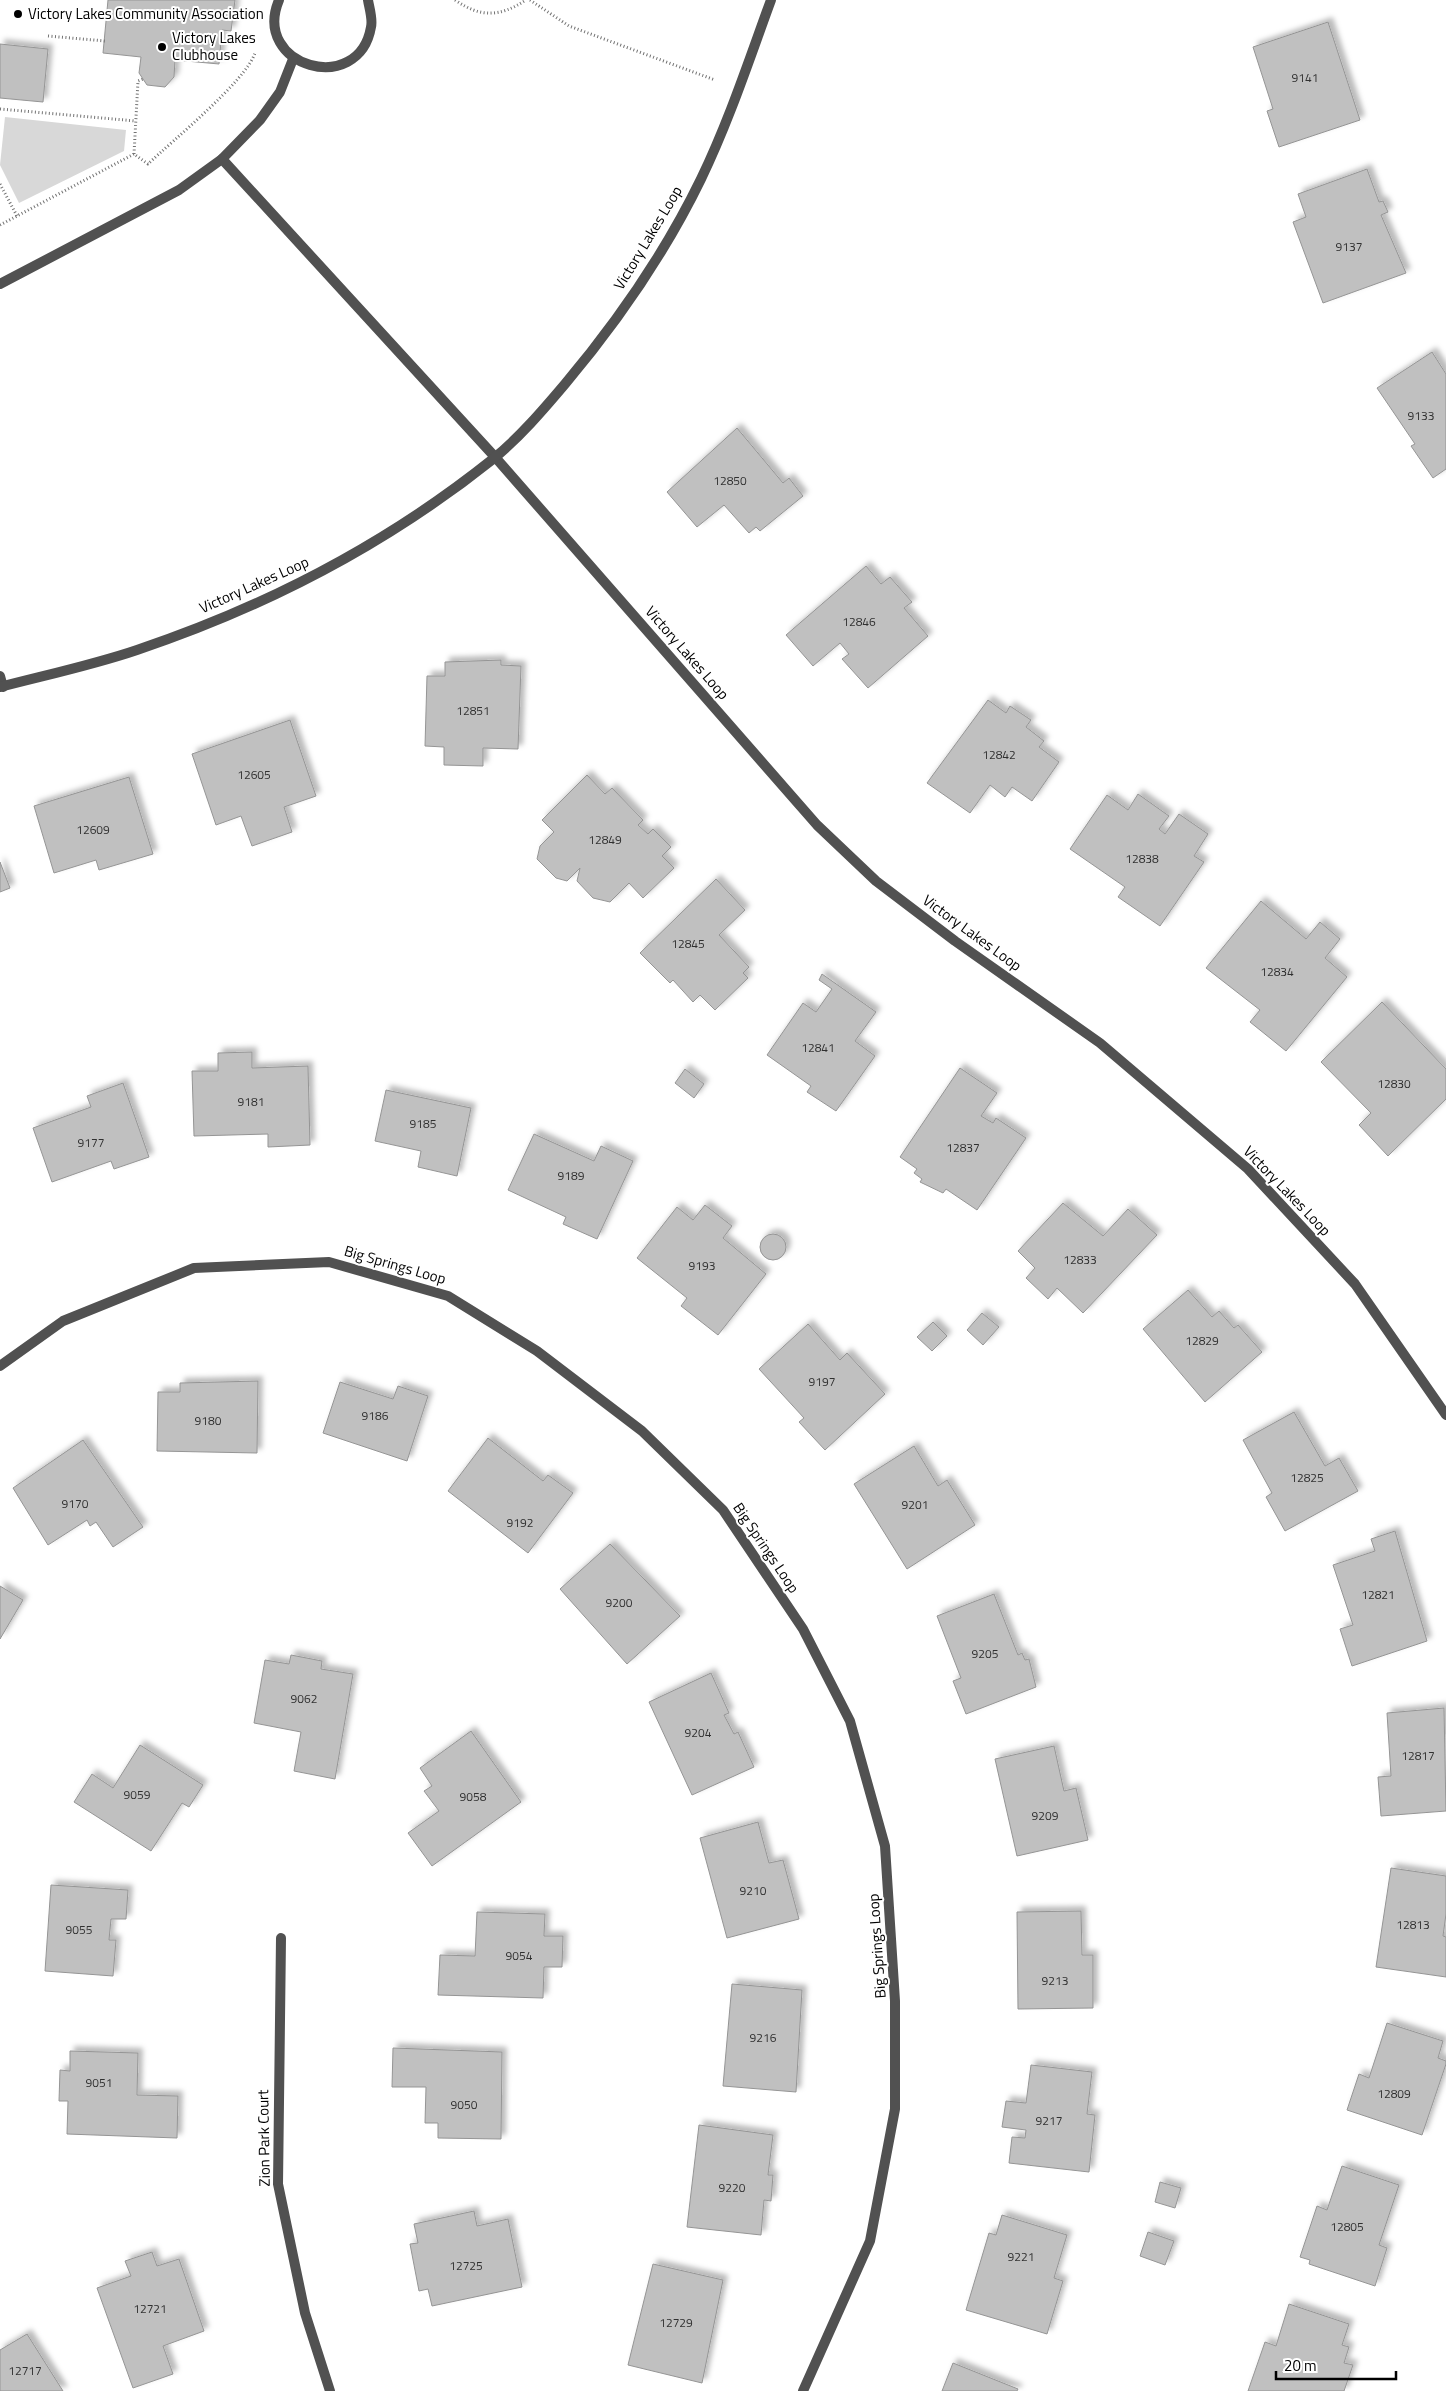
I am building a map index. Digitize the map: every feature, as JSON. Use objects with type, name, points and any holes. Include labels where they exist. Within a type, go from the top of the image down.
[{"type":"street","points":[[279,0],[274,13],[277,39],[293,59],[317,68],[342,65],[362,49],[372,26],[368,0]]},
{"type":"street","name":"Victory Lakes Loop","points":[[1,683],[136,650],[234,613],[329,567],[419,514],[495,457],[541,412],[601,341],[654,264],[701,178],[739,89],[771,0]]},
{"type":"street","points":[[0,284],[180,190],[222,160],[260,120],[275,99],[293,59]]},
{"type":"street","points":[[222,160],[495,457]]},
{"type":"street","name":"Victory Lakes Loop","points":[[495,457],[817,825],[863,869],[955,941],[1100,1043],[1248,1169],[1355,1284],[1446,1415]]},
{"type":"street","name":"Big Springs Loop","points":[[0,1366],[63,1320],[194,1268],[329,1262],[448,1296],[536,1351],[642,1431],[723,1510],[803,1629],[850,1721],[885,1846],[895,2001],[895,2109],[870,2240],[803,2391]]},
{"type":"street","name":"Zion Park Court","points":[[281,1938],[278,2184],[305,2313],[330,2391]]},
{"type":"path","points":[[455,0],[467,8],[483,14],[511,10],[526,0]]},
{"type":"path","points":[[530,0],[569,26],[739,89]]},
{"type":"path","points":[[254,7],[254,21]]},
{"type":"path","points":[[234,12],[254,14]]},
{"type":"path","points":[[48,36],[105,41]]},
{"type":"path","points":[[134,154],[148,164],[238,79],[252,64],[256,51]]},
{"type":"path","points":[[134,154],[138,81],[143,79]]},
{"type":"path","points":[[0,110],[136,121]]},
{"type":"path","points":[[0,225],[134,154]]},
{"type":"path","points":[[0,184],[17,216]]},
{"type":"shaded area","points":[[5,117],[126,130],[124,151],[19,203],[0,165]]},
{"type":"building","name":"Victory Lakes Clubhouse","points":[[108,0],[235,0],[231,31],[222,30],[219,64],[175,60],[174,77],[165,87],[147,85],[139,73],[141,57],[103,53]]},
{"type":"building","points":[[1328,22],[1360,120],[1279,147],[1267,111],[1273,109],[1253,47]]},
{"type":"building","points":[[0,44],[48,49],[43,102],[0,98]]},
{"type":"building","points":[[1367,169],[1379,202],[1383,201],[1388,212],[1381,215],[1406,273],[1323,303],[1293,222],[1306,217],[1298,194]]},
{"type":"building","points":[[1432,352],[1446,374],[1446,469],[1433,478],[1411,446],[1415,444],[1377,388]]},
{"type":"building","points":[[737,428],[783,483],[789,478],[803,496],[760,531],[756,527],[749,533],[724,505],[697,527],[667,492]]},
{"type":"building","points":[[866,566],[881,584],[890,577],[912,602],[904,608],[928,636],[868,688],[842,659],[849,654],[840,643],[813,666],[786,635]]},
{"type":"building","points":[[501,660],[501,665],[521,666],[518,749],[483,748],[483,766],[444,765],[444,747],[425,746],[427,676],[445,676],[445,662]]},
{"type":"building","points":[[988,700],[1006,713],[1010,706],[1031,720],[1026,727],[1044,741],[1039,747],[1059,762],[1032,801],[1012,787],[1005,797],[990,785],[970,813],[927,783]]},
{"type":"building","points":[[290,720],[316,796],[284,807],[292,832],[252,846],[241,816],[216,825],[192,754]]},
{"type":"building","points":[[587,775],[605,794],[612,788],[643,820],[638,825],[648,834],[653,829],[671,847],[662,856],[674,868],[643,898],[629,883],[610,902],[593,898],[577,881],[580,868],[567,881],[556,878],[537,859],[540,846],[554,832],[542,820]]},
{"type":"building","points":[[129,777],[153,854],[99,870],[96,860],[54,873],[34,806]]},
{"type":"building","points":[[1138,794],[1169,816],[1159,829],[1165,834],[1179,814],[1208,834],[1194,856],[1204,862],[1160,926],[1118,897],[1125,887],[1070,849],[1107,795],[1128,810]]},
{"type":"building","points":[[0,862],[10,888],[0,892]]},
{"type":"building","points":[[716,879],[745,910],[719,935],[749,967],[743,973],[748,978],[715,1010],[700,995],[693,1002],[673,980],[670,983],[640,953]]},
{"type":"building","points":[[1261,901],[1306,939],[1320,922],[1340,939],[1325,958],[1347,977],[1286,1051],[1250,1022],[1260,1010],[1206,968]]},
{"type":"building","points":[[822,974],[876,1012],[855,1041],[875,1056],[836,1111],[807,1092],[811,1086],[767,1055],[803,1003],[816,1012],[832,989],[819,980]]},
{"type":"building","points":[[1382,1002],[1446,1069],[1446,1099],[1388,1156],[1359,1125],[1371,1113],[1321,1062]]},
{"type":"building","points":[[252,1052],[252,1068],[308,1066],[310,1145],[268,1147],[268,1134],[194,1136],[192,1071],[218,1071],[218,1053]]},
{"type":"building","points":[[960,1068],[997,1093],[981,1116],[993,1123],[996,1118],[1026,1138],[977,1210],[946,1189],[943,1193],[920,1182],[922,1179],[914,1173],[917,1169],[900,1157]]},
{"type":"building","points":[[685,1069],[704,1084],[694,1098],[675,1083]]},
{"type":"building","points":[[123,1083],[149,1157],[114,1169],[111,1161],[52,1182],[33,1128],[91,1107],[87,1096]]},
{"type":"building","points":[[386,1090],[471,1108],[457,1176],[418,1167],[421,1151],[375,1141]]},
{"type":"building","points":[[534,1134],[594,1161],[601,1146],[633,1161],[597,1239],[563,1224],[566,1217],[508,1190]]},
{"type":"building","points":[[1063,1203],[1103,1236],[1128,1209],[1157,1235],[1083,1313],[1057,1288],[1048,1299],[1026,1278],[1035,1268],[1018,1251]]},
{"type":"building","points":[[705,1205],[732,1226],[723,1238],[766,1274],[718,1335],[681,1306],[687,1298],[637,1258],[677,1207],[693,1220]]},
{"type":"building","points":[[773,1234],[782,1238],[786,1247],[782,1256],[773,1260],[764,1256],[760,1247],[764,1238]]},
{"type":"building","points":[[1188,1290],[1212,1317],[1219,1311],[1234,1328],[1238,1325],[1262,1352],[1205,1402],[1143,1329]]},
{"type":"building","points":[[982,1313],[999,1327],[983,1345],[967,1330]]},
{"type":"building","points":[[933,1322],[947,1336],[932,1351],[917,1337]]},
{"type":"building","points":[[808,1324],[840,1360],[847,1353],[885,1394],[825,1450],[799,1422],[804,1418],[759,1369]]},
{"type":"building","points":[[258,1381],[257,1453],[157,1451],[158,1392],[180,1392],[180,1383]]},
{"type":"building","points":[[340,1382],[393,1399],[398,1386],[428,1396],[407,1461],[323,1433]]},
{"type":"building","points":[[1294,1412],[1325,1466],[1339,1458],[1358,1491],[1285,1531],[1266,1497],[1272,1493],[1243,1440]]},
{"type":"building","points":[[488,1438],[543,1481],[548,1475],[573,1493],[528,1553],[448,1491]]},
{"type":"building","points":[[83,1440],[143,1527],[113,1547],[96,1522],[90,1526],[87,1520],[48,1545],[13,1488]]},
{"type":"building","points":[[914,1446],[938,1486],[947,1480],[975,1525],[907,1569],[854,1484]]},
{"type":"building","points":[[1395,1531],[1427,1641],[1352,1666],[1340,1629],[1353,1625],[1333,1565],[1375,1551],[1371,1539]]},
{"type":"building","points":[[610,1544],[680,1616],[627,1664],[560,1589]]},
{"type":"building","points":[[0,1586],[23,1600],[0,1639]]},
{"type":"building","points":[[994,1594],[1018,1655],[1022,1653],[1025,1660],[1029,1659],[1036,1687],[966,1714],[953,1681],[961,1678],[937,1616]]},
{"type":"building","points":[[291,1655],[322,1661],[321,1669],[353,1674],[335,1779],[294,1771],[301,1732],[254,1723],[265,1660],[289,1664]]},
{"type":"building","points":[[711,1673],[729,1713],[724,1715],[734,1734],[738,1732],[754,1767],[692,1795],[649,1702]]},
{"type":"building","points":[[1444,1708],[1446,1811],[1381,1816],[1378,1777],[1391,1776],[1387,1713]]},
{"type":"building","points":[[471,1731],[521,1802],[432,1866],[408,1833],[439,1811],[424,1791],[432,1786],[420,1768]]},
{"type":"building","points":[[140,1745],[203,1785],[189,1807],[182,1803],[151,1851],[74,1802],[92,1774],[113,1788]]},
{"type":"building","points":[[1054,1746],[1064,1791],[1076,1788],[1088,1840],[1017,1856],[995,1759]]},
{"type":"building","points":[[758,1822],[769,1863],[783,1860],[799,1919],[727,1938],[700,1838]]},
{"type":"building","points":[[1391,1868],[1446,1876],[1446,1914],[1443,1936],[1446,1937],[1446,1977],[1376,1967]]},
{"type":"building","points":[[51,1885],[128,1890],[126,1919],[111,1919],[109,1940],[116,1940],[113,1976],[45,1971]]},
{"type":"building","points":[[1081,1911],[1082,1955],[1093,1955],[1093,2008],[1018,2009],[1017,1912]]},
{"type":"building","points":[[477,1912],[545,1914],[544,1936],[563,1936],[562,1967],[544,1967],[543,1998],[438,1995],[440,1955],[475,1956]]},
{"type":"building","points":[[732,1984],[802,1990],[796,2092],[723,2086]]},
{"type":"building","points":[[1387,2023],[1443,2041],[1438,2058],[1446,2061],[1446,2064],[1422,2135],[1347,2110],[1359,2074],[1369,2078]]},
{"type":"building","points":[[393,2048],[502,2052],[501,2139],[438,2138],[438,2123],[425,2123],[426,2087],[392,2087]]},
{"type":"building","points":[[70,2051],[138,2053],[137,2095],[178,2096],[177,2138],[67,2134],[68,2101],[59,2101],[60,2070],[70,2071]]},
{"type":"building","points":[[1031,2065],[1092,2072],[1087,2114],[1095,2115],[1089,2172],[1009,2163],[1012,2137],[1025,2138],[1026,2130],[1002,2127],[1006,2101],[1026,2103]]},
{"type":"building","points":[[699,2125],[773,2135],[768,2175],[773,2175],[771,2201],[764,2200],[761,2235],[687,2227]]},
{"type":"building","points":[[1342,2166],[1399,2185],[1379,2245],[1387,2248],[1375,2286],[1309,2264],[1310,2260],[1300,2257],[1317,2206],[1327,2210]]},
{"type":"building","points":[[1160,2182],[1181,2188],[1175,2208],[1155,2202]]},
{"type":"building","points":[[474,2211],[477,2226],[508,2219],[522,2287],[432,2306],[428,2289],[419,2291],[410,2244],[418,2243],[414,2224]]},
{"type":"building","points":[[1002,2215],[1067,2235],[1054,2278],[1063,2281],[1047,2334],[966,2310],[989,2233],[996,2235]]},
{"type":"building","points":[[1148,2232],[1174,2241],[1165,2265],[1140,2256]]},
{"type":"building","points":[[152,2252],[157,2266],[179,2259],[204,2331],[163,2346],[173,2374],[133,2388],[97,2288],[131,2276],[125,2261]]},
{"type":"building","points":[[653,2264],[723,2280],[702,2383],[628,2365]]},
{"type":"building","points":[[1289,2304],[1349,2324],[1342,2345],[1349,2347],[1344,2363],[1353,2365],[1344,2391],[1248,2391],[1265,2342],[1276,2346]]},
{"type":"building","points":[[27,2334],[63,2391],[0,2391],[0,2350]]},
{"type":"building","points":[[953,2363],[1018,2389],[1017,2391],[942,2391]]},
{"type":"place","name":"Victory Lakes Community Association","points":[[18,14]]},
{"type":"place","name":"Victory Lakes Clubhouse","points":[[162,47]]}]
